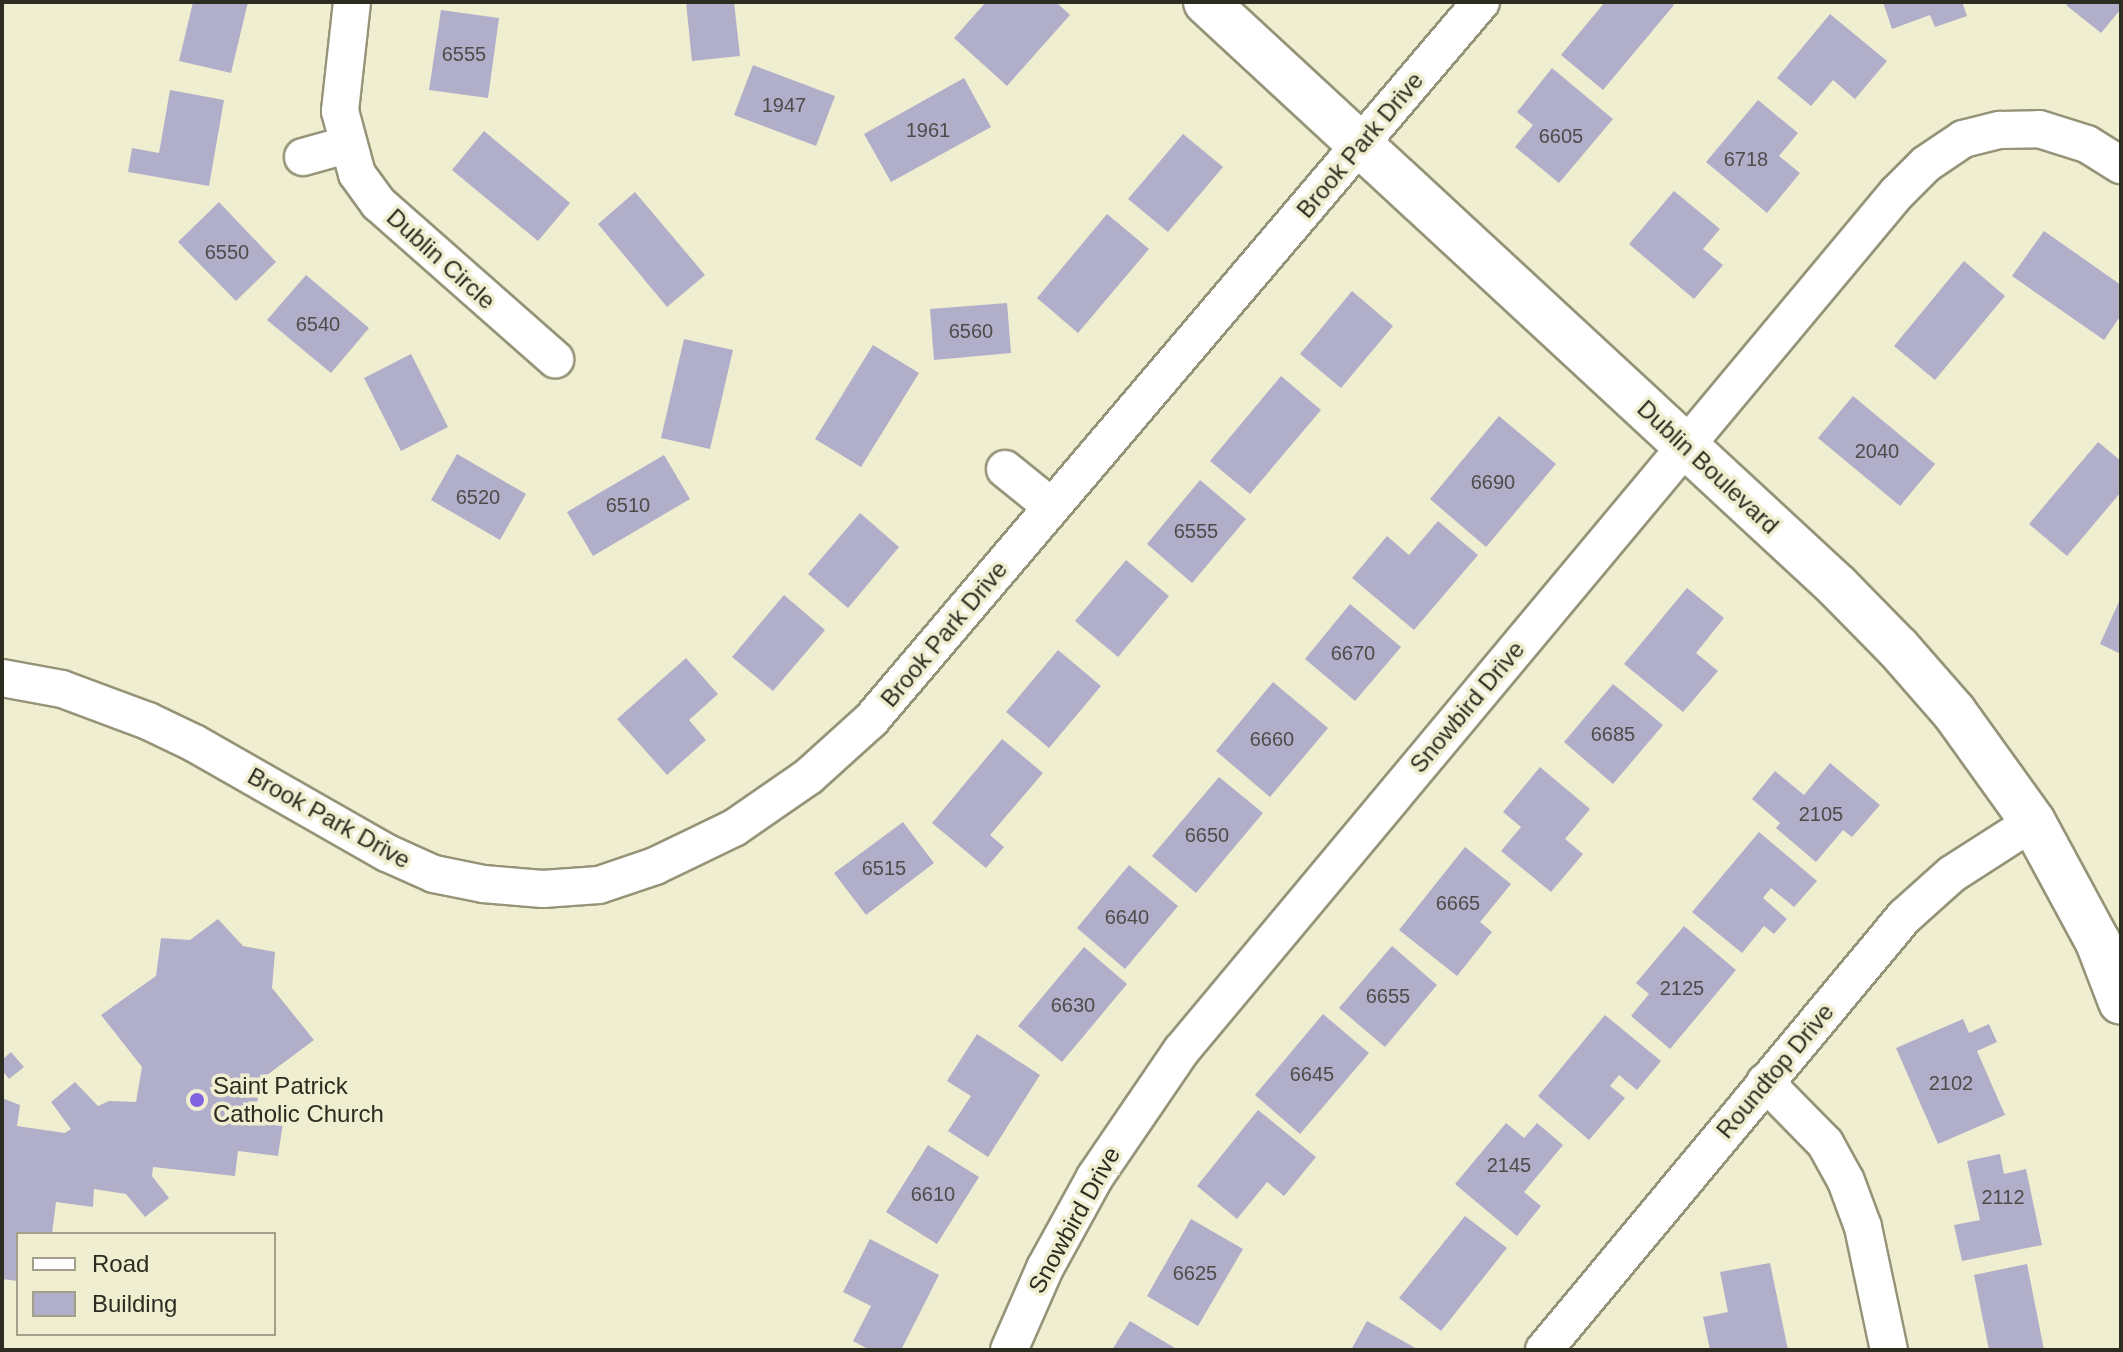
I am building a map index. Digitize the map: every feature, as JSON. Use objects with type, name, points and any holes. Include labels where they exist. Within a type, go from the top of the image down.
[{"type":"main road","name":"Dublin Boulevard","points":[[1206,2],[1685,445],[1898,648],[1961,721],[2033,822],[2098,942],[2121,1002]]},
{"type":"street","name":"Dublin Circle","points":[[352,2],[341,74],[340,111],[346,145],[357,174],[379,204],[555,359]]},
{"type":"street","name":"Brook Park Drive","points":[[2,678],[62,689],[148,721],[194,743],[387,853],[434,874],[483,884],[543,889],[599,885],[655,866],[734,828],[809,776],[871,720],[1481,2]]},
{"type":"street","name":"Snowbird Drive","points":[[1009,1350],[1045,1268],[1095,1177],[1181,1051],[1897,193],[1926,164],[1999,116],[2087,144],[2121,165]]},
{"type":"street","points":[[303,157],[346,145]]},
{"type":"street","points":[[1005,469],[1052,507]]},
{"type":"street","name":"Roundtop Drive","points":[[1544,1350],[1920,899],[1952,874],[2033,822]]},
{"type":"street","points":[[1765,1082],[1825,1143],[1846,1181],[1863,1227],[1889,1350]]},
{"type":"building","points":[[193,2],[248,2],[231,73],[179,61]]},
{"type":"building","points":[[686,2],[734,2],[740,56],[692,61]]},
{"type":"building","points":[[986,2],[1056,2],[1070,15],[1007,86],[954,38]]},
{"type":"building","points":[[1605,2],[1670,2],[1674,5],[1603,90],[1561,55]]},
{"type":"building","points":[[1883,2],[1962,2],[1967,16],[1935,27],[1930,15],[1892,29]]},
{"type":"building","points":[[2069,2],[2121,2],[2121,9],[2101,33],[2066,5]]},
{"type":"building","points":[[441,10],[499,18],[488,98],[429,90]]},
{"type":"building","points":[[1830,14],[1887,61],[1855,99],[1833,80],[1811,106],[1777,78]]},
{"type":"building","points":[[753,65],[835,96],[816,146],[734,115]]},
{"type":"building","points":[[1552,68],[1613,119],[1559,183],[1515,147],[1533,125],[1517,112]]},
{"type":"building","points":[[964,78],[991,127],[891,182],[864,134]]},
{"type":"building","points":[[170,90],[224,100],[209,186],[128,172],[132,148],[159,153]]},
{"type":"building","points":[[1758,100],[1798,133],[1779,156],[1800,173],[1767,213],[1706,162]]},
{"type":"building","points":[[484,131],[570,203],[538,241],[452,170]]},
{"type":"building","points":[[1183,134],[1223,167],[1168,232],[1128,199]]},
{"type":"building","points":[[1674,191],[1720,229],[1703,249],[1723,265],[1694,299],[1629,244]]},
{"type":"building","points":[[635,192],[705,275],[667,307],[598,224]]},
{"type":"building","points":[[219,202],[276,262],[236,301],[178,242]]},
{"type":"building","points":[[1107,214],[1149,249],[1078,333],[1037,298]]},
{"type":"building","points":[[2044,231],[2121,285],[2121,315],[2104,340],[2012,276]]},
{"type":"building","points":[[1964,261],[2005,296],[1935,380],[1894,346]]},
{"type":"building","points":[[306,275],[369,328],[331,373],[267,320]]},
{"type":"building","points":[[1352,291],[1393,326],[1341,388],[1300,354]]},
{"type":"building","points":[[1007,303],[1011,353],[934,360],[930,309]]},
{"type":"building","points":[[684,339],[733,350],[710,449],[661,438]]},
{"type":"building","points":[[873,345],[919,373],[861,467],[815,439]]},
{"type":"building","points":[[411,354],[448,427],[401,451],[364,378]]},
{"type":"building","points":[[1281,376],[1321,410],[1250,494],[1210,461]]},
{"type":"building","points":[[1853,396],[1935,464],[1900,506],[1818,438]]},
{"type":"building","points":[[1499,416],[1556,464],[1486,547],[1430,499]]},
{"type":"building","points":[[2098,442],[2121,461],[2121,492],[2067,556],[2029,524]]},
{"type":"building","points":[[457,454],[526,494],[500,540],[431,500]]},
{"type":"building","points":[[664,455],[690,499],[593,556],[567,512]]},
{"type":"building","points":[[1200,480],[1246,519],[1192,583],[1147,544]]},
{"type":"building","points":[[860,513],[899,547],[848,608],[808,574]]},
{"type":"building","points":[[1438,521],[1478,555],[1414,630],[1352,578],[1387,536],[1409,555]]},
{"type":"building","points":[[1126,560],[1169,596],[1118,657],[1075,621]]},
{"type":"building","points":[[1687,588],[1724,618],[1696,653],[1718,671],[1683,712],[1624,664]]},
{"type":"building","points":[[784,595],[825,630],[773,691],[732,657]]},
{"type":"building","points":[[2121,597],[2121,654],[2100,644]]},
{"type":"building","points":[[1350,604],[1401,647],[1355,701],[1305,659]]},
{"type":"building","points":[[1058,650],[1101,686],[1049,748],[1006,712]]},
{"type":"building","points":[[686,658],[718,694],[689,720],[706,740],[667,775],[617,719]]},
{"type":"building","points":[[1273,682],[1328,728],[1270,797],[1216,751]]},
{"type":"building","points":[[1613,684],[1663,725],[1613,784],[1564,742]]},
{"type":"building","points":[[1002,739],[1043,773],[990,835],[1004,847],[986,868],[932,823]]},
{"type":"building","points":[[1830,763],[1880,805],[1852,837],[1843,830],[1816,862],[1776,828],[1780,823],[1752,799],[1775,771],[1804,795]]},
{"type":"building","points":[[1540,767],[1590,809],[1565,839],[1583,854],[1551,892],[1501,851],[1521,827],[1503,812]]},
{"type":"building","points":[[1219,777],[1263,813],[1196,893],[1152,856]]},
{"type":"building","points":[[903,822],[934,863],[866,915],[834,873]]},
{"type":"building","points":[[1759,832],[1817,881],[1794,907],[1771,888],[1763,898],[1787,919],[1774,934],[1764,926],[1742,953],[1692,912]]},
{"type":"building","points":[[1465,847],[1511,884],[1480,922],[1492,932],[1457,976],[1399,930]]},
{"type":"building","points":[[1129,865],[1178,906],[1125,969],[1077,928]]},
{"type":"building","name":"Saint Patrick Catholic Church","points":[[218,919],[243,946],[275,952],[272,988],[314,1040],[259,1081],[256,1119],[283,1123],[278,1156],[238,1151],[235,1176],[153,1167],[152,1176],[169,1198],[145,1217],[126,1194],[94,1189],[93,1207],[56,1202],[52,1232],[16,1232],[16,1281],[2,1279],[2,1098],[20,1105],[17,1126],[65,1133],[71,1129],[51,1102],[75,1082],[98,1106],[109,1101],[136,1102],[142,1067],[101,1015],[156,976],[161,938],[190,940]]},
{"type":"building","points":[[1684,926],[1736,970],[1670,1049],[1631,1016],[1649,994],[1636,983]]},
{"type":"building","points":[[1392,946],[1437,985],[1385,1047],[1339,1008]]},
{"type":"building","points":[[1084,947],[1127,984],[1062,1062],[1018,1026]]},
{"type":"building","points":[[1323,1014],[1369,1053],[1300,1134],[1255,1095]]},
{"type":"building","points":[[1605,1015],[1661,1061],[1637,1090],[1619,1075],[1610,1086],[1625,1098],[1589,1140],[1538,1096]]},
{"type":"building","points":[[1963,1019],[1969,1033],[1989,1024],[1997,1042],[1977,1051],[2005,1115],[1938,1144],[1896,1048]]},
{"type":"building","points":[[977,1034],[1040,1075],[988,1157],[948,1131],[971,1096],[947,1081]]},
{"type":"building","points":[[11,1052],[24,1067],[9,1079],[2,1070],[2,1060]]},
{"type":"building","points":[[1258,1110],[1316,1157],[1284,1196],[1267,1182],[1237,1219],[1197,1186]]},
{"type":"building","points":[[1506,1123],[1524,1138],[1537,1123],[1563,1145],[1524,1192],[1541,1206],[1517,1236],[1455,1184]]},
{"type":"building","points":[[928,1145],[979,1177],[937,1244],[886,1212]]},
{"type":"building","points":[[2000,1154],[2004,1174],[2026,1169],[2042,1245],[1962,1261],[1954,1225],[1980,1220],[1967,1161]]},
{"type":"building","points":[[1465,1216],[1507,1248],[1441,1331],[1399,1298]]},
{"type":"building","points":[[1191,1219],[1243,1249],[1198,1326],[1147,1296]]},
{"type":"building","points":[[870,1239],[939,1275],[901,1350],[870,1350],[853,1341],[871,1306],[843,1292]]},
{"type":"building","points":[[1770,1263],[1788,1350],[1710,1350],[1703,1317],[1728,1312],[1720,1272]]},
{"type":"building","points":[[2027,1264],[2044,1350],[1989,1350],[1974,1275]]},
{"type":"building","points":[[1130,1321],[1178,1350],[1112,1350]]},
{"type":"building","points":[[1367,1321],[1419,1350],[1351,1350]]},
{"type":"place","name":"Saint Patrick Catholic Church","points":[[197,1100]]}]
